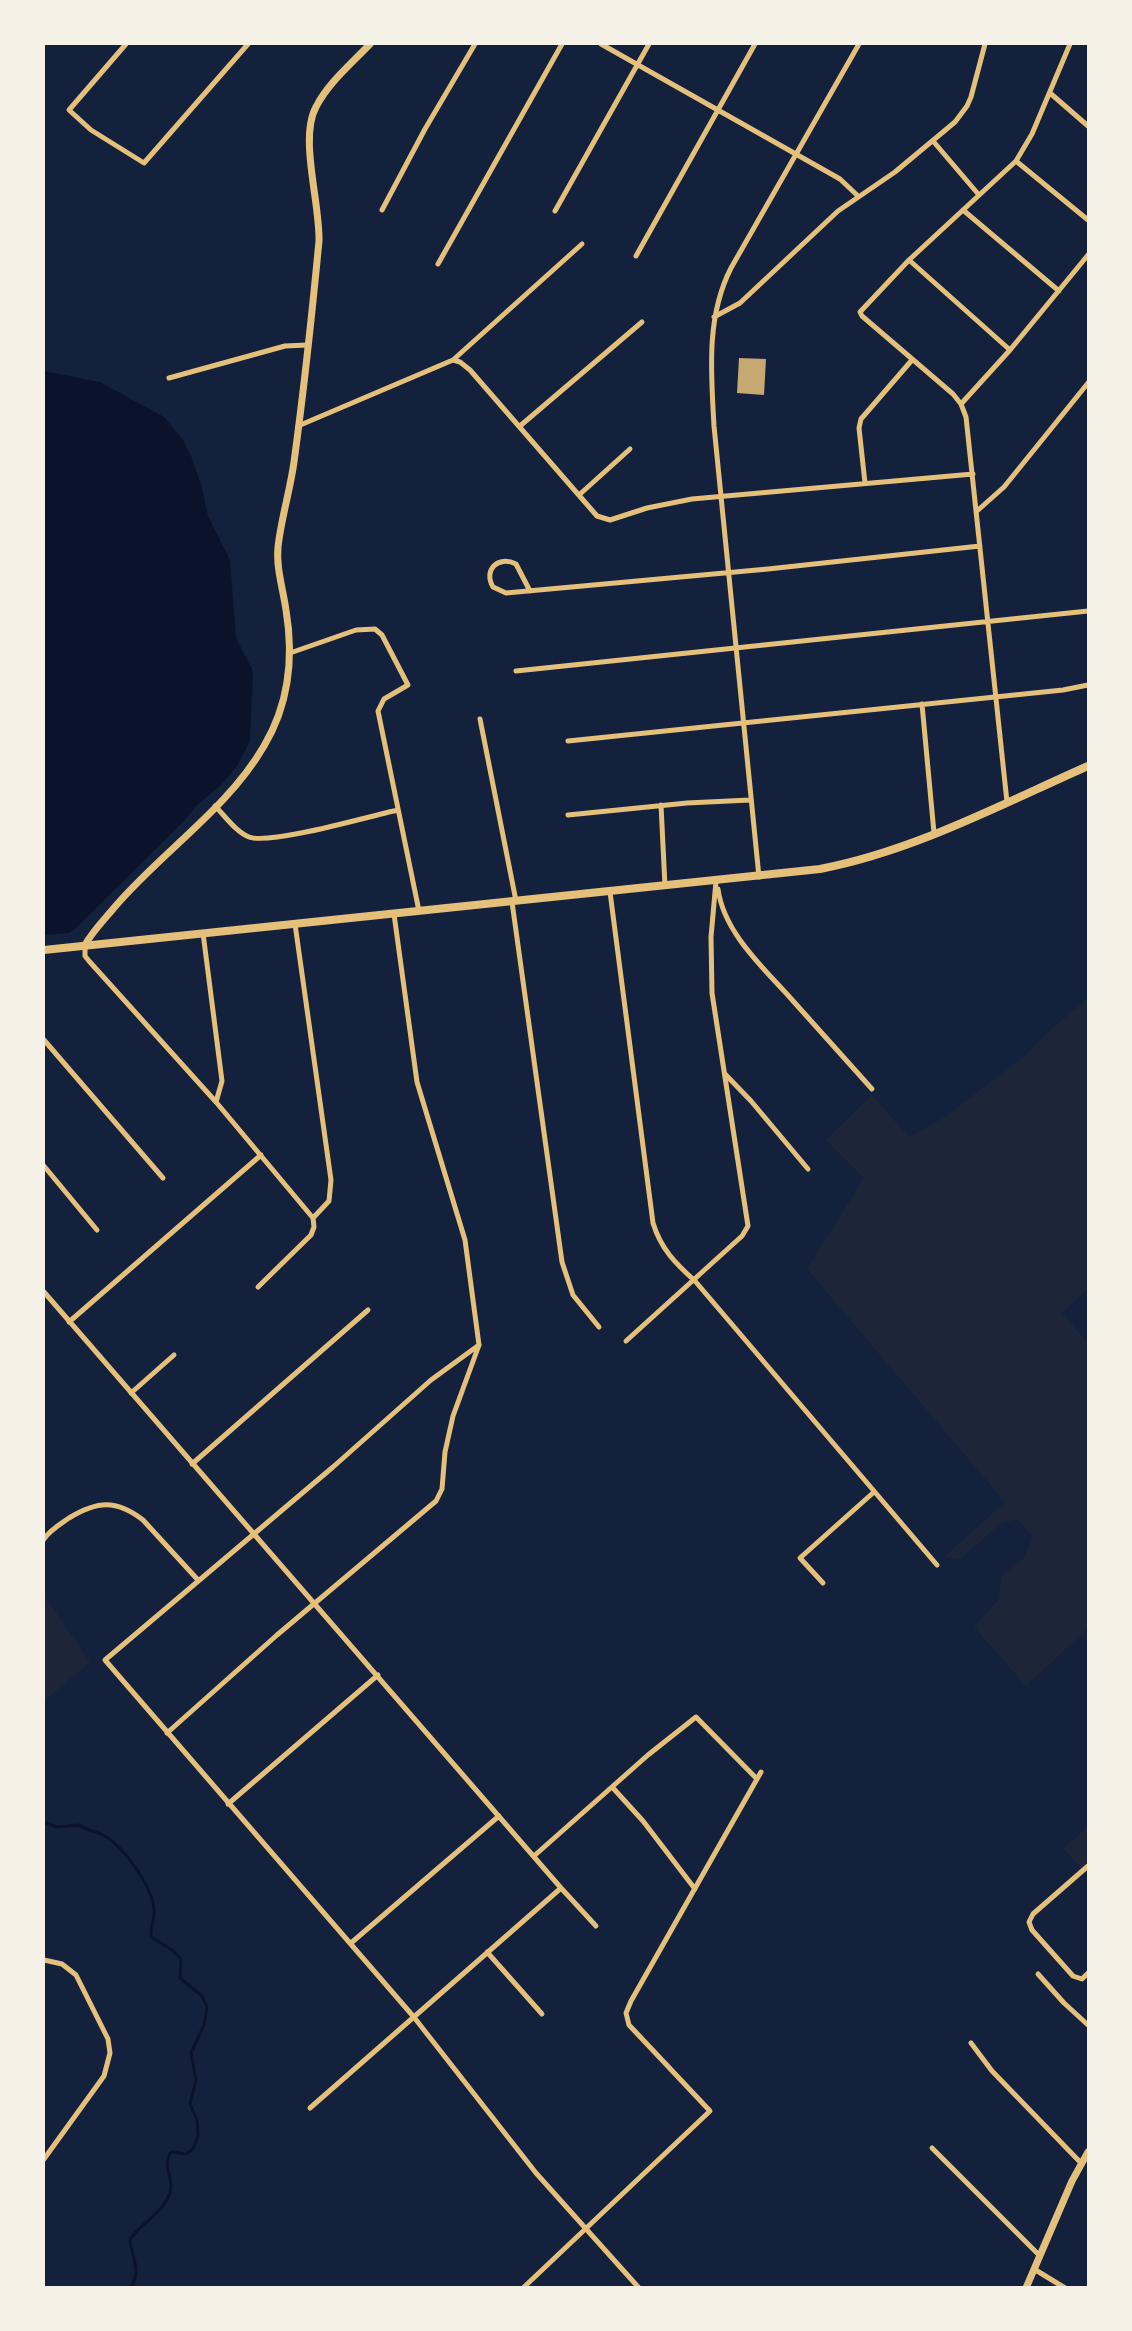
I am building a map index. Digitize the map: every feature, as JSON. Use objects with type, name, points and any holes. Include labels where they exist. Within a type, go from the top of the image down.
[{"type":"main road","points":[[44,950],[806,872],[846,864],[934,833],[1089,766]]},
{"type":"street","points":[[126,44],[69,110],[91,130],[144,163],[248,44]]},
{"type":"street","points":[[258,1287],[313,1232],[313,1218],[216,1102],[89,961],[85,956],[85,945],[93,932],[130,889],[215,806],[258,755],[271,732],[286,692],[290,653],[278,548],[298,426],[319,230],[308,142],[309,123],[317,105],[370,44]]},
{"type":"street","points":[[382,210],[475,44]]},
{"type":"street","points":[[438,264],[562,44]]},
{"type":"street","points":[[601,44],[840,179],[858,196]]},
{"type":"street","points":[[555,211],[649,44]]},
{"type":"street","points":[[636,256],[755,44]]},
{"type":"street","points":[[759,877],[711,378],[714,317],[725,280],[859,44]]},
{"type":"street","points":[[714,317],[740,303],[828,220],[858,196],[884,181],[955,122],[967,106],[986,44]]},
{"type":"street","points":[[1007,802],[968,426],[961,404],[948,390],[860,312],[909,260],[1016,161],[1030,140],[1070,44]]},
{"type":"street","points":[[1050,93],[1089,126]]},
{"type":"street","points":[[933,141],[979,195]]},
{"type":"street","points":[[1016,161],[1089,220]]},
{"type":"street","points":[[963,210],[1059,291]]},
{"type":"street","points":[[298,426],[453,360],[582,244]]},
{"type":"street","points":[[961,404],[1010,350],[1089,255]]},
{"type":"street","points":[[909,260],[1010,350]]},
{"type":"street","points":[[520,426],[642,322]]},
{"type":"street","points":[[169,378],[285,346],[307,345]]},
{"type":"street","points":[[453,360],[460,362],[470,370],[597,516],[610,520],[664,504],[973,474]]},
{"type":"street","points":[[865,483],[861,419],[912,360]]},
{"type":"street","points":[[976,511],[1004,487],[1089,383]]},
{"type":"street","points":[[579,495],[630,449]]},
{"type":"street","points":[[530,591],[516,564],[503,561],[490,569],[490,582],[496,591],[506,593],[530,591],[729,572],[980,546]]},
{"type":"street","points":[[516,671],[1089,611]]},
{"type":"street","points":[[290,653],[356,630],[375,629],[382,635],[408,685],[384,699],[379,709],[419,911]]},
{"type":"street","points":[[568,741],[996,695],[1063,690],[1089,685]]},
{"type":"street","points":[[922,704],[934,833]]},
{"type":"street","points":[[480,719],[514,902],[561,1255],[573,1295],[599,1327]]},
{"type":"street","points":[[568,816],[661,806],[750,800]]},
{"type":"street","points":[[215,806],[245,835],[256,839],[288,835],[398,810]]},
{"type":"street","points":[[661,806],[665,886]]},
{"type":"street","points":[[626,1341],[695,1281],[747,1230],[748,1223],[711,976],[716,881]]},
{"type":"street","points":[[716,881],[721,902],[734,930],[765,969],[872,1089]]},
{"type":"street","points":[[610,892],[653,1223],[663,1249],[695,1281],[936,1565]]},
{"type":"street","points":[[167,1733],[436,1501],[442,1489],[445,1452],[453,1416],[479,1345],[465,1240],[417,1082],[394,914]]},
{"type":"street","points":[[295,924],[331,1180],[329,1201],[313,1218]]},
{"type":"street","points":[[203,933],[222,1081],[216,1102]]},
{"type":"street","points":[[44,1040],[163,1178]]},
{"type":"street","points":[[724,1074],[744,1092],[808,1169]]},
{"type":"street","points":[[69,1322],[261,1155]]},
{"type":"street","points":[[44,1166],[97,1230]]},
{"type":"street","points":[[44,1292],[596,1926]]},
{"type":"street","points":[[192,1464],[368,1310]]},
{"type":"street","points":[[479,1345],[445,1368],[105,1660],[351,1943],[413,2016],[519,2152],[639,2288]]},
{"type":"street","points":[[131,1393],[174,1355]]},
{"type":"street","points":[[823,1583],[800,1558],[874,1492]]},
{"type":"street","points":[[44,1539],[49,1531],[81,1512],[104,1504],[115,1505],[134,1513],[143,1520],[198,1580]]},
{"type":"street","points":[[228,1804],[378,1675]]},
{"type":"street","points":[[534,1856],[648,1755],[698,1717],[757,1779]]},
{"type":"street","points":[[523,2288],[710,2111],[629,2025],[626,2013],[761,1772]]},
{"type":"street","points":[[613,1788],[643,1821],[695,1889]]},
{"type":"street","points":[[351,1943],[499,1816]]},
{"type":"street","points":[[1089,1866],[1033,1914],[1029,1922],[1032,1930],[1073,1977],[1079,1979],[1089,1973]]},
{"type":"street","points":[[310,2108],[561,1888]]},
{"type":"street","points":[[487,1952],[542,2014]]},
{"type":"street","points":[[44,1960],[62,1965],[76,1975],[108,2039],[110,2053],[104,2076],[44,2159]]},
{"type":"street","points":[[1038,1974],[1089,2025]]},
{"type":"street","points":[[971,2043],[992,2071],[1081,2163]]},
{"type":"street","points":[[932,2148],[1040,2256]]},
{"type":"street","points":[[1026,2288],[1081,2163],[1089,2152]]},
{"type":"street","points":[[1034,2269],[1065,2288]]},
{"type":"shaded area","points":[[44,371],[100,382],[164,417],[183,440],[201,484],[208,516],[230,560],[236,638],[253,671],[250,741],[237,766],[221,785],[196,806],[186,819],[75,929],[69,933],[44,935]]},
{"type":"shaded area","points":[[1088,998],[1088,1289],[1062,1313],[1088,1343],[1088,1628],[1026,1686],[974,1627],[999,1599],[1001,1577],[1023,1559],[1033,1537],[1017,1519],[1000,1524],[959,1560],[944,1557],[1005,1502],[807,1269],[864,1178],[826,1140],[872,1095],[909,1137],[945,1117],[1026,1055],[1048,1032]]},
{"type":"shaded area","points":[[44,1595],[90,1662],[44,1701]]},
{"type":"shaded area","points":[[1088,1827],[1088,1861],[1081,1868],[1063,1848]]},
{"type":"building","points":[[739,358],[766,359],[764,395],[737,393]]},
{"type":"waterway","points":[[44,1822],[57,1827],[79,1825],[105,1836],[121,1849],[143,1879],[152,1900],[154,1913],[151,1937],[172,1950],[181,1959],[180,1978],[202,1996],[207,2007],[204,2025],[191,2053],[196,2080],[190,2104],[197,2120],[198,2135],[193,2149],[186,2154],[171,2152],[167,2162],[171,2183],[170,2193],[162,2207],[130,2239],[136,2269],[131,2288]]}]
